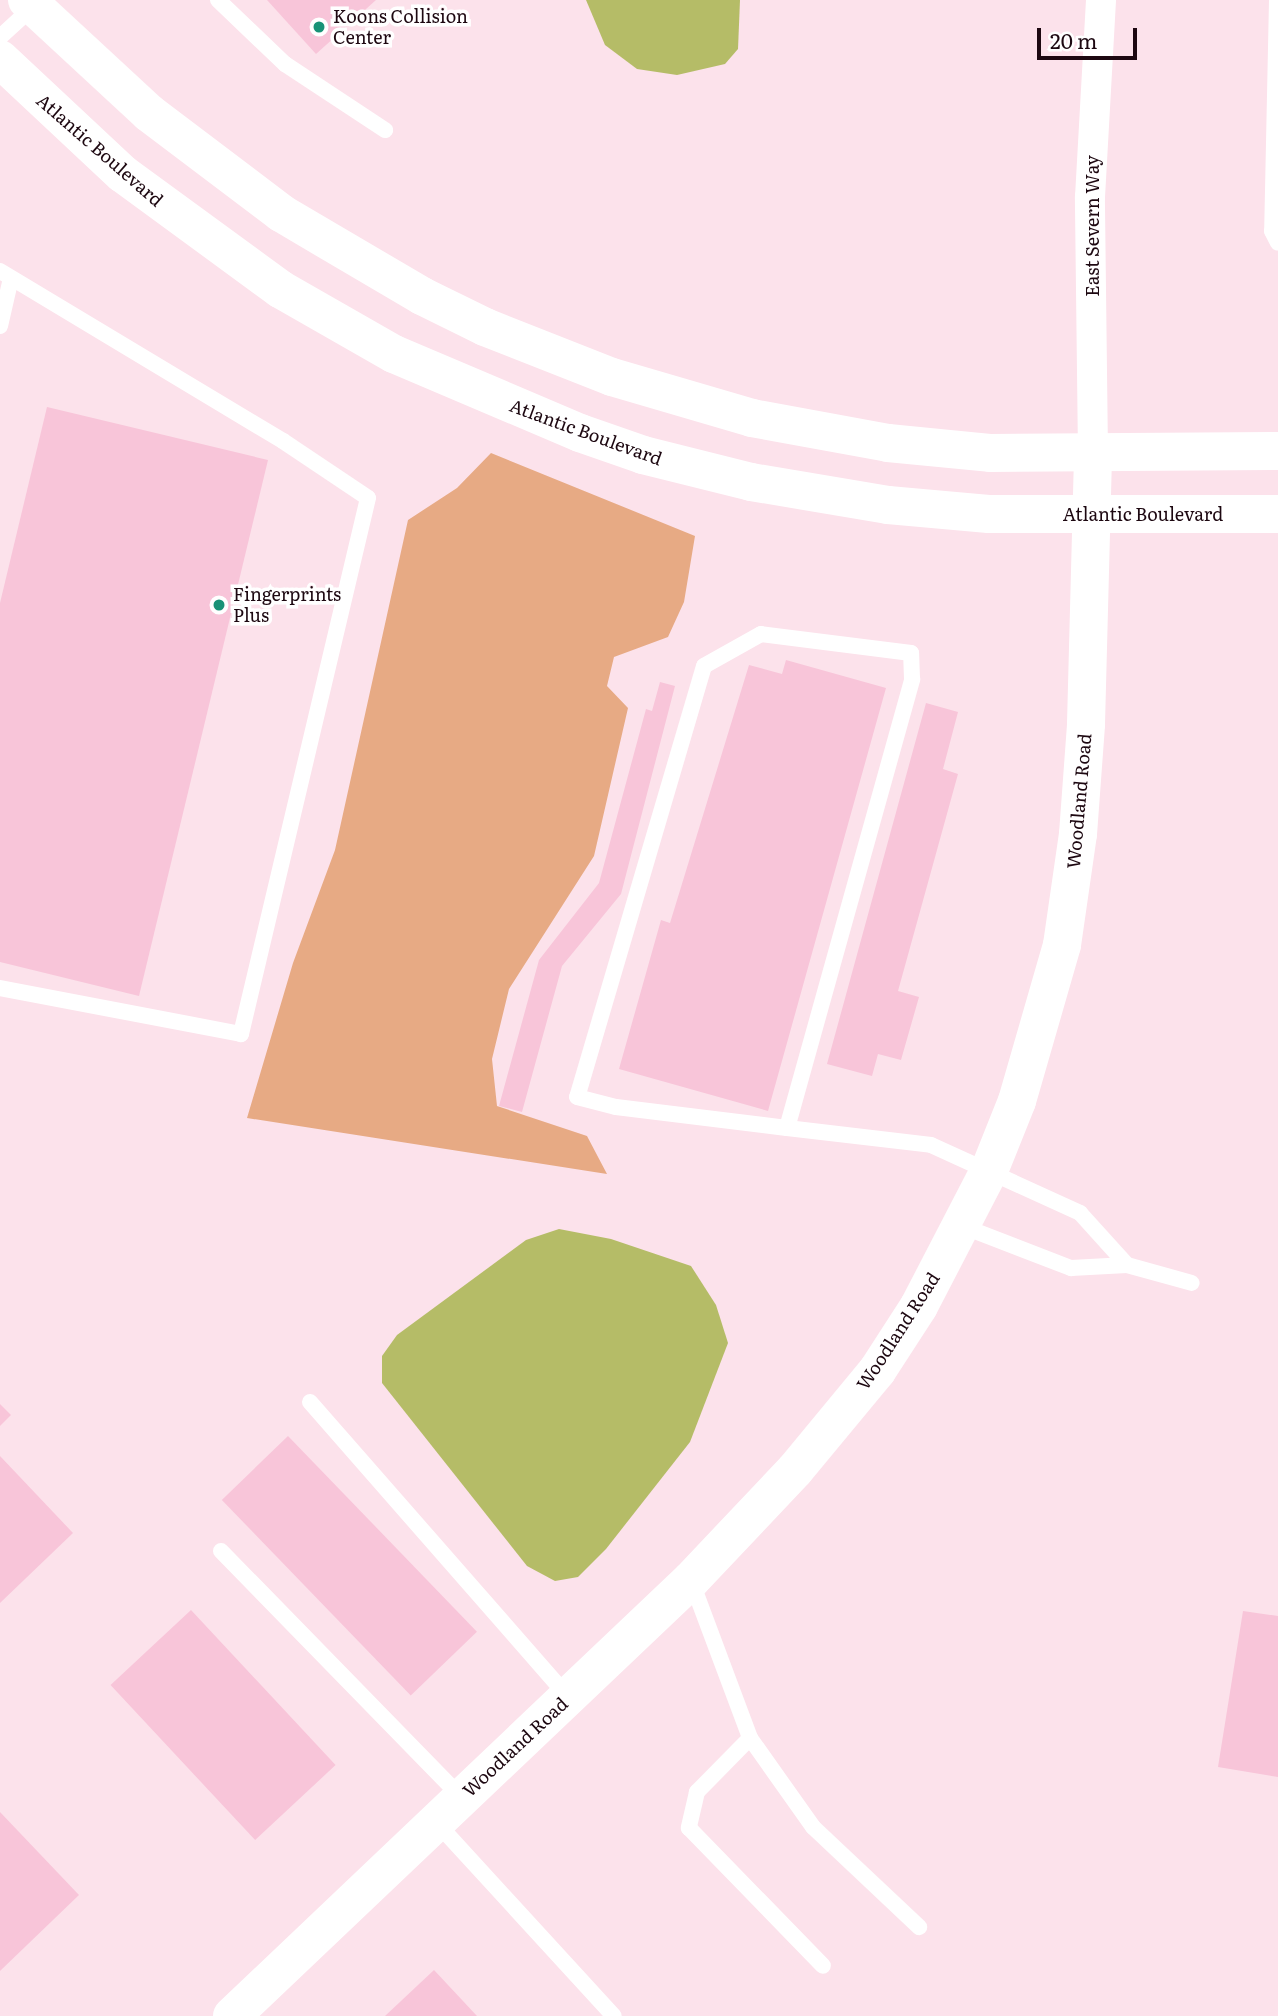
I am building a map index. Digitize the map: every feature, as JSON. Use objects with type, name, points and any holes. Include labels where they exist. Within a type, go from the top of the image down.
[{"type":"main road","points":[[33,2],[149,113],[281,213],[422,296],[485,327],[626,382],[817,432],[990,453],[1278,451]]},
{"type":"main road","name":"Atlantic Boulevard","points":[[0,59],[123,174],[228,254],[394,354],[471,389],[643,456],[777,487],[977,513],[1278,514]]},
{"type":"main road","name":"Woodland Road","points":[[232,2016],[691,1580],[795,1470],[877,1371],[962,1226],[989,1171],[1040,1030],[1062,946],[1078,834],[1093,453]]},
{"type":"street","name":"East Severn Way","points":[[1093,453],[1090,197],[1101,0]]},
{"type":"lane","points":[[218,0],[285,64],[386,130]]},
{"type":"lane","points":[[1278,0],[1272,231],[1278,243]]},
{"type":"lane","points":[[0,37],[33,2]]},
{"type":"lane","points":[[0,326],[6,275],[283,441],[368,498],[240,1034],[0,988]]},
{"type":"lane","points":[[787,1128],[912,679],[911,653],[761,634],[704,666],[577,1097],[616,1107],[787,1128],[931,1145],[1080,1213],[1127,1265]]},
{"type":"lane","points":[[962,1226],[1071,1268],[1127,1265],[1192,1283]]},
{"type":"lane","points":[[310,1402],[568,1697]]},
{"type":"lane","points":[[221,1551],[449,1810],[614,2016]]},
{"type":"lane","points":[[691,1580],[750,1738],[813,1827],[919,1927]]},
{"type":"lane","points":[[750,1738],[697,1792],[689,1828],[823,1966]]},
{"type":"shaded area","points":[[586,0],[740,0],[738,49],[725,64],[677,75],[637,69],[605,45]]},
{"type":"shaded area","points":[[491,453],[695,536],[684,602],[668,637],[614,657],[607,686],[628,708],[594,856],[509,989],[492,1059],[497,1106],[587,1136],[607,1174],[247,1118],[293,963],[335,850],[408,520],[457,488]]},
{"type":"shaded area","points":[[559,1229],[611,1239],[691,1266],[716,1305],[728,1343],[690,1442],[606,1549],[578,1577],[555,1581],[527,1566],[382,1383],[382,1356],[397,1335],[526,1240]]},
{"type":"building","name":"Koons Collision Center","points":[[267,0],[376,0],[316,54]]},
{"type":"building","points":[[47,407],[268,460],[139,996],[0,962],[0,603]]},
{"type":"building","points":[[786,660],[886,688],[768,1111],[619,1069],[661,920],[670,923],[749,665],[782,674]]},
{"type":"building","points":[[660,682],[675,686],[621,894],[562,966],[522,1112],[499,1106],[539,960],[599,883],[646,709],[652,711]]},
{"type":"building","points":[[926,703],[958,712],[943,769],[958,774],[898,991],[919,997],[901,1060],[878,1054],[872,1076],[827,1064]]},
{"type":"building","points":[[0,1404],[11,1415],[0,1426]]},
{"type":"building","points":[[288,1436],[477,1632],[411,1696],[222,1500]]},
{"type":"building","points":[[0,1456],[73,1533],[0,1603]]},
{"type":"building","points":[[191,1610],[336,1765],[255,1840],[111,1685]]},
{"type":"building","points":[[1243,1611],[1278,1616],[1278,1777],[1218,1767]]},
{"type":"building","points":[[0,1812],[79,1895],[0,1971]]},
{"type":"building","points":[[434,1970],[477,2016],[385,2016]]},
{"type":"place","name":"Koons Collision Center","points":[[319,27]]},
{"type":"place","name":"Fingerprints Plus","points":[[219,605]]}]
